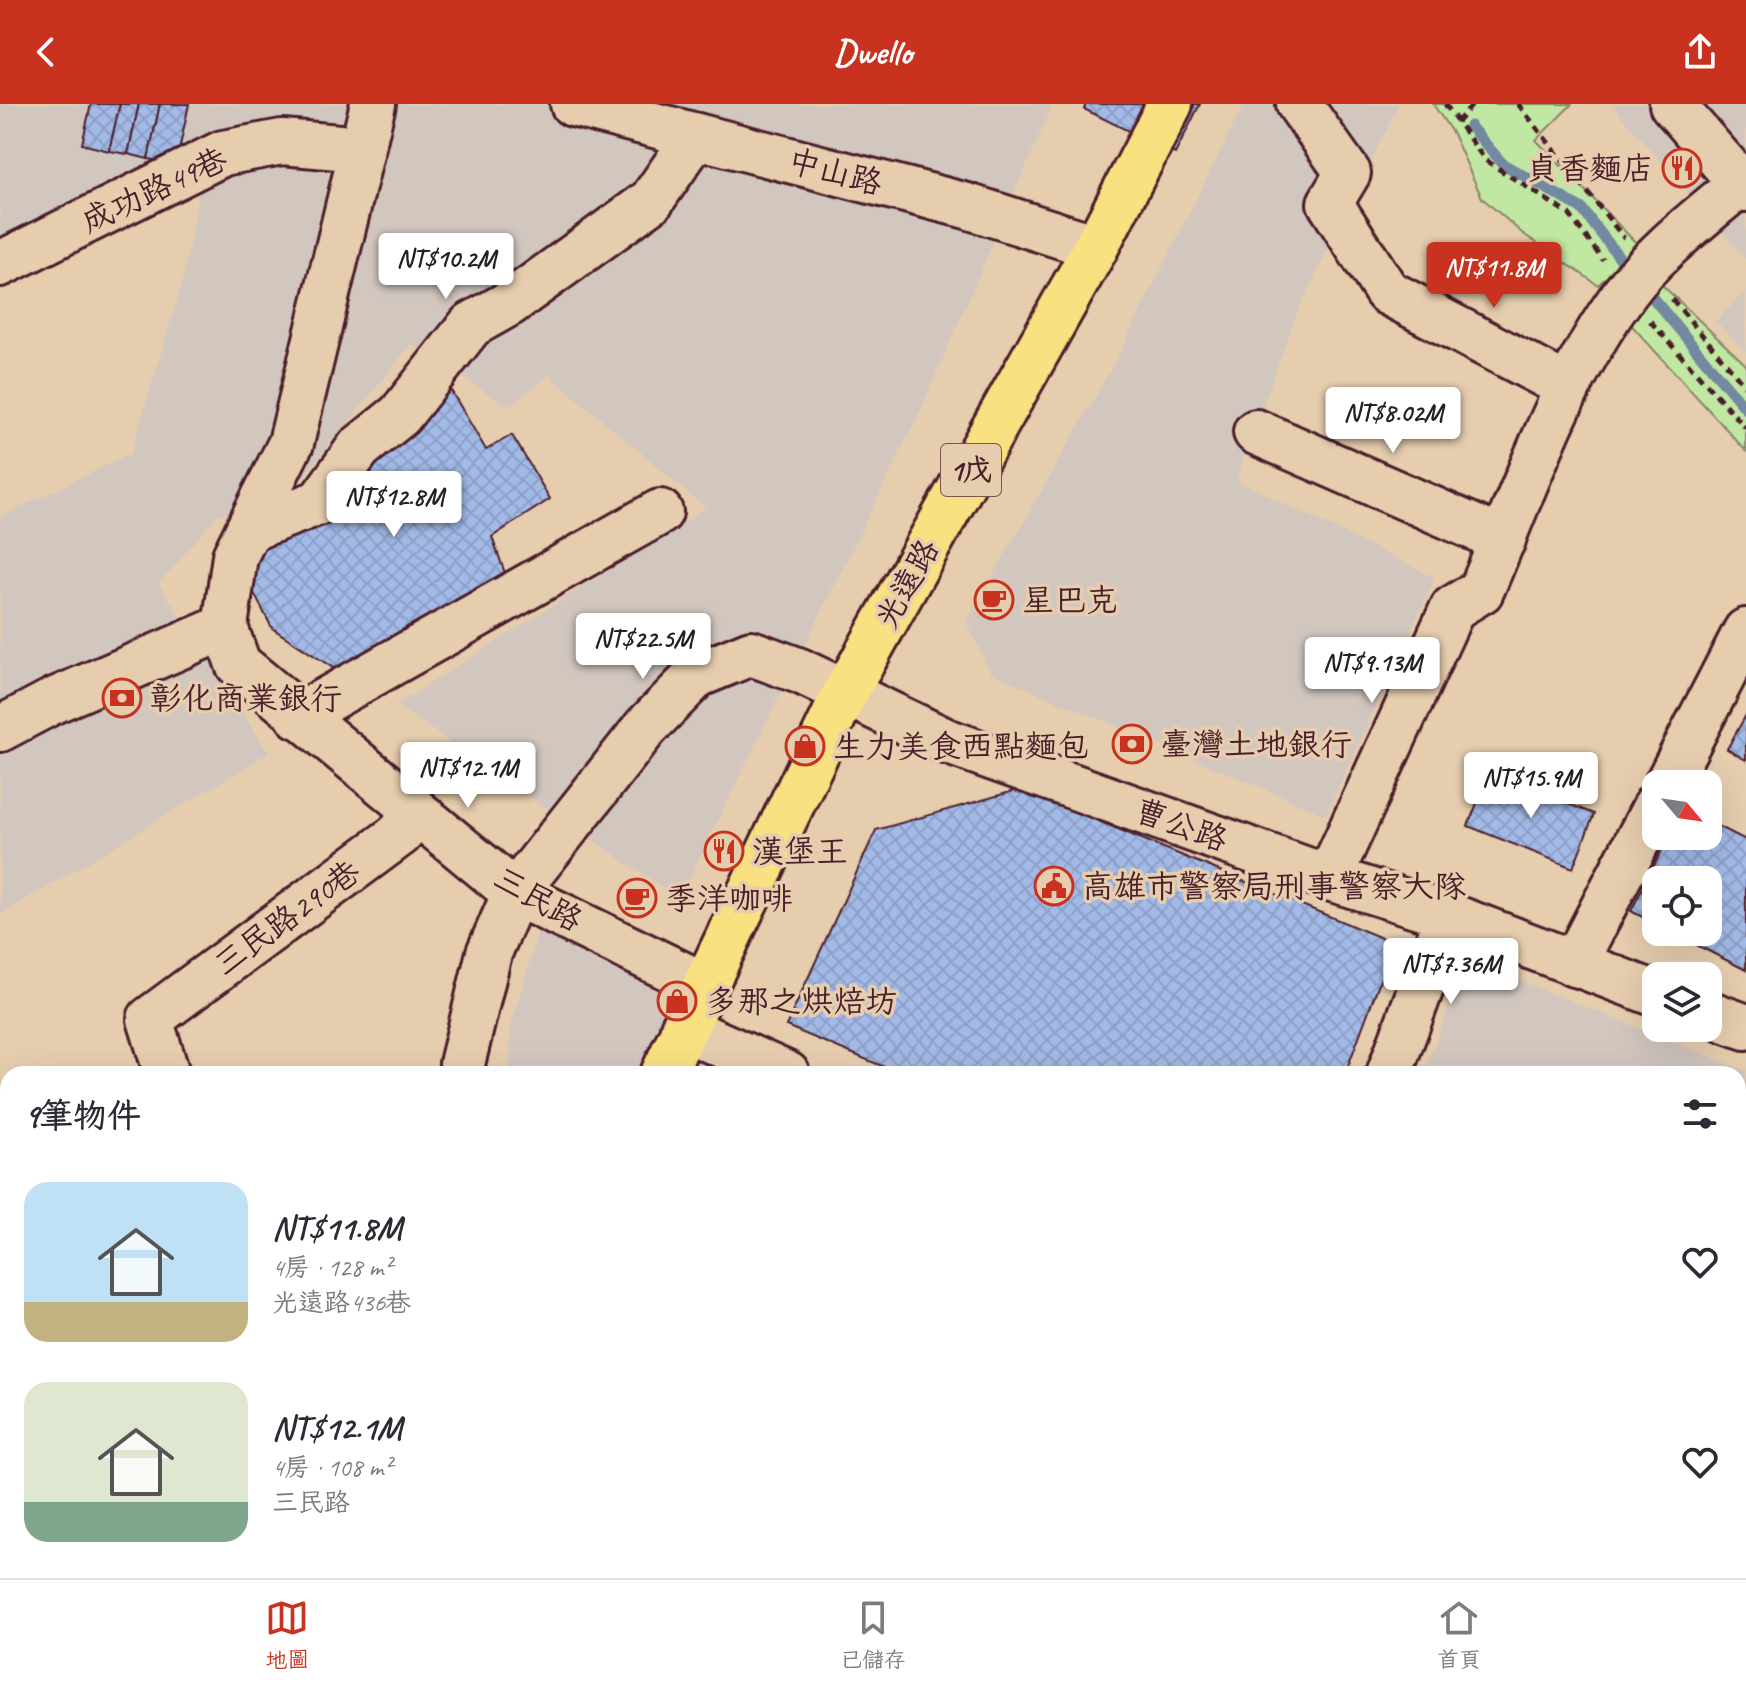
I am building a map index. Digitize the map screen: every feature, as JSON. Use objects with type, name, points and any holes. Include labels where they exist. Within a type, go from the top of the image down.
[{"type":"main road","name":"光遠路","points":[[666,1066],[845,693],[1096,247],[1170,104]]},
{"type":"street","points":[[0,729],[53,701],[225,627],[235,556],[252,528],[291,443],[373,104]]},
{"type":"street","name":"中山路","points":[[573,104],[967,206],[1096,247]]},
{"type":"street","points":[[1299,104],[1348,173],[1330,203],[1387,292],[1568,387]]},
{"type":"street","points":[[1329,878],[1453,608],[1481,591],[1568,387],[1636,280],[1743,186],[1672,104]]},
{"type":"street","points":[[252,528],[320,502],[359,448],[409,404],[471,325],[510,303],[651,201],[696,136]]},
{"type":"street","name":"成功路49巷","points":[[0,264],[223,153],[282,142],[362,149]]},
{"type":"street","points":[[1256,432],[1503,540]]},
{"type":"street","points":[[298,716],[660,512]]},
{"type":"street","name":"三民路","points":[[225,627],[238,664],[515,893],[704,985]]},
{"type":"street","points":[[1674,770],[1746,631]]},
{"type":"street","name":"曹公路","points":[[462,1066],[489,953],[515,893],[646,727],[697,675],[751,653],[946,741],[1329,878],[1448,915],[1642,989]]},
{"type":"street","name":"三民路290巷","points":[[165,1066],[150,1019],[400,834],[414,809]]},
{"type":"street","points":[[1574,964],[1642,832]]},
{"type":"street","points":[[1392,1066],[1448,915]]},
{"type":"street","points":[[1722,1018],[1746,1027]]},
{"type":"street","points":[[683,1028],[769,1066]]},
{"type":"path","points":[[1445,104],[1485,160],[1569,214],[1746,387]]},
{"type":"path","points":[[1457,122],[1473,104]]},
{"type":"path","points":[[1518,104],[1636,280],[1746,428]]},
{"type":"shaded area","points":[[0,104],[1053,104],[918,416],[679,899],[396,705],[706,508],[549,375],[509,407],[411,344],[293,491],[216,516],[159,584],[269,753],[0,915],[0,517],[131,453],[182,283],[209,138],[0,247]]},
{"type":"shaded area","points":[[1244,104],[1399,104],[1297,313],[1236,480],[1435,578],[1326,815],[991,673],[966,622],[1113,366]]},
{"type":"shaded area","points":[[1611,104],[1746,104],[1746,260],[1721,231]]},
{"type":"shaded area","points":[[1746,291],[1746,352],[1715,321]]},
{"type":"shaded area","points":[[548,898],[775,1066],[510,1066],[511,1025]]},
{"type":"shaded area","points":[[1468,960],[1642,1029],[1642,1042],[1673,1042],[1733,1066],[1426,1066]]},
{"type":"green space","points":[[1433,104],[1572,104],[1536,140],[1639,246],[1598,285],[1522,233],[1482,198],[1453,134]]},
{"type":"green space","points":[[1659,282],[1746,365],[1746,451],[1624,317]]},
{"type":"building","points":[[91,104],[120,104],[109,151],[82,144]]},
{"type":"building","points":[[120,104],[139,104],[128,154],[109,151]]},
{"type":"building","points":[[139,104],[160,104],[148,159],[128,154]]},
{"type":"building","points":[[160,104],[189,104],[176,165],[148,159]]},
{"type":"building","points":[[1086,104],[1200,104],[1175,154],[1084,109]]},
{"type":"building","points":[[449,387],[486,450],[512,435],[550,499],[492,537],[510,587],[341,673],[272,628],[235,556]]},
{"type":"building","points":[[1746,715],[1746,760],[1727,749]]},
{"type":"building","points":[[1489,773],[1594,814],[1573,868],[1468,826]]},
{"type":"building","name":"高雄市警察局刑事警察大隊","points":[[1021,789],[1394,943],[1348,1066],[882,1066],[786,1026],[876,830]]},
{"type":"building","points":[[1722,828],[1746,840],[1746,970],[1699,946],[1722,946],[1722,866],[1654,866],[1662,850],[1722,850]]},
{"type":"building","points":[[1642,889],[1642,917],[1631,911]]},
{"type":"waterway","points":[[1470,126],[1503,164],[1581,208],[1630,271]]},
{"type":"waterway","points":[[1641,284],[1746,409]]},
{"type":"place","name":"貞香麵店","points":[[1682,168]]},
{"type":"place","name":"星巴克","points":[[994,600]]},
{"type":"place","name":"彰化商業銀行","points":[[122,698]]},
{"type":"place","name":"臺灣土地銀行","points":[[1132,744]]},
{"type":"place","name":"生力美食西點麵包","points":[[805,746]]},
{"type":"place","name":"漢堡王","points":[[724,851]]},
{"type":"place","name":"高雄市警察局刑事警察大隊","points":[[1054,886]]},
{"type":"place","name":"季洋咖啡","points":[[637,898]]},
{"type":"place","name":"多那之烘焙坊","points":[[677,1001]]}]
